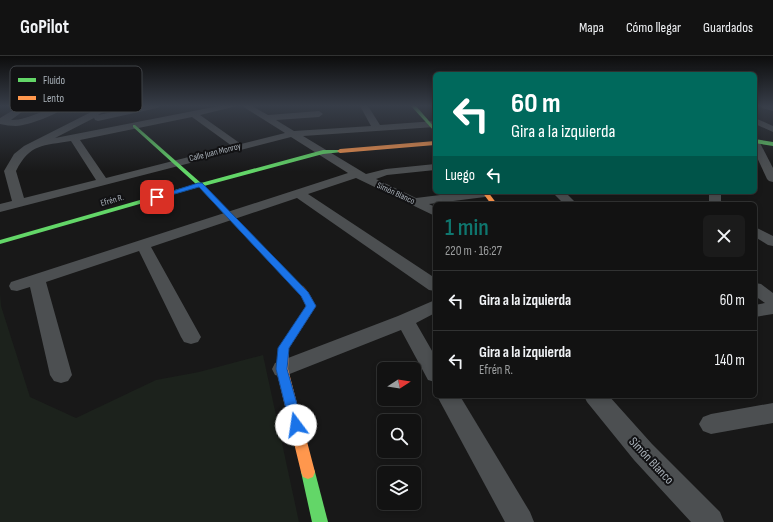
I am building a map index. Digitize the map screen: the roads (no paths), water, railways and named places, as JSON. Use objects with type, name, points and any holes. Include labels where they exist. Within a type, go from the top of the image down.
[{"type":"street","points":[[19,203],[10,171],[18,156],[35,144],[67,128]]},
{"type":"street","points":[[35,144],[126,128]]},
{"type":"street","points":[[137,128],[200,185],[305,294],[311,306],[284,348],[282,369],[320,522]]},
{"type":"street","points":[[212,128],[238,146]]},
{"type":"street","name":"Simón Blanco","points":[[282,128],[361,176],[433,211]]},
{"type":"street","name":"Calle Juan Monroy","points":[[0,208],[238,146],[292,134],[391,128]]},
{"type":"street","points":[[74,138],[103,182]]},
{"type":"street","name":"Efrén R.","points":[[0,242],[200,185],[323,152],[433,143]]},
{"type":"street","points":[[757,143],[773,144]]},
{"type":"street","points":[[757,147],[773,179]]},
{"type":"street","points":[[17,286],[229,216],[361,176],[433,167]]},
{"type":"street","points":[[299,194],[433,285]]},
{"type":"street","points":[[415,202],[471,194]]},
{"type":"street","points":[[560,194],[570,202]]},
{"type":"street","points":[[757,232],[773,242]]},
{"type":"street","points":[[143,245],[191,337]]},
{"type":"street","points":[[37,280],[61,375]]},
{"type":"street","points":[[757,289],[773,301]]},
{"type":"street","points":[[282,369],[404,321],[433,307]]},
{"type":"street","points":[[757,311],[773,308]]},
{"type":"street","points":[[404,321],[433,371]]},
{"type":"street","points":[[449,398],[520,522]]},
{"type":"street","name":"Simón Blanco","points":[[597,398],[643,452],[710,522]]},
{"type":"street","points":[[711,424],[773,413]]}]
